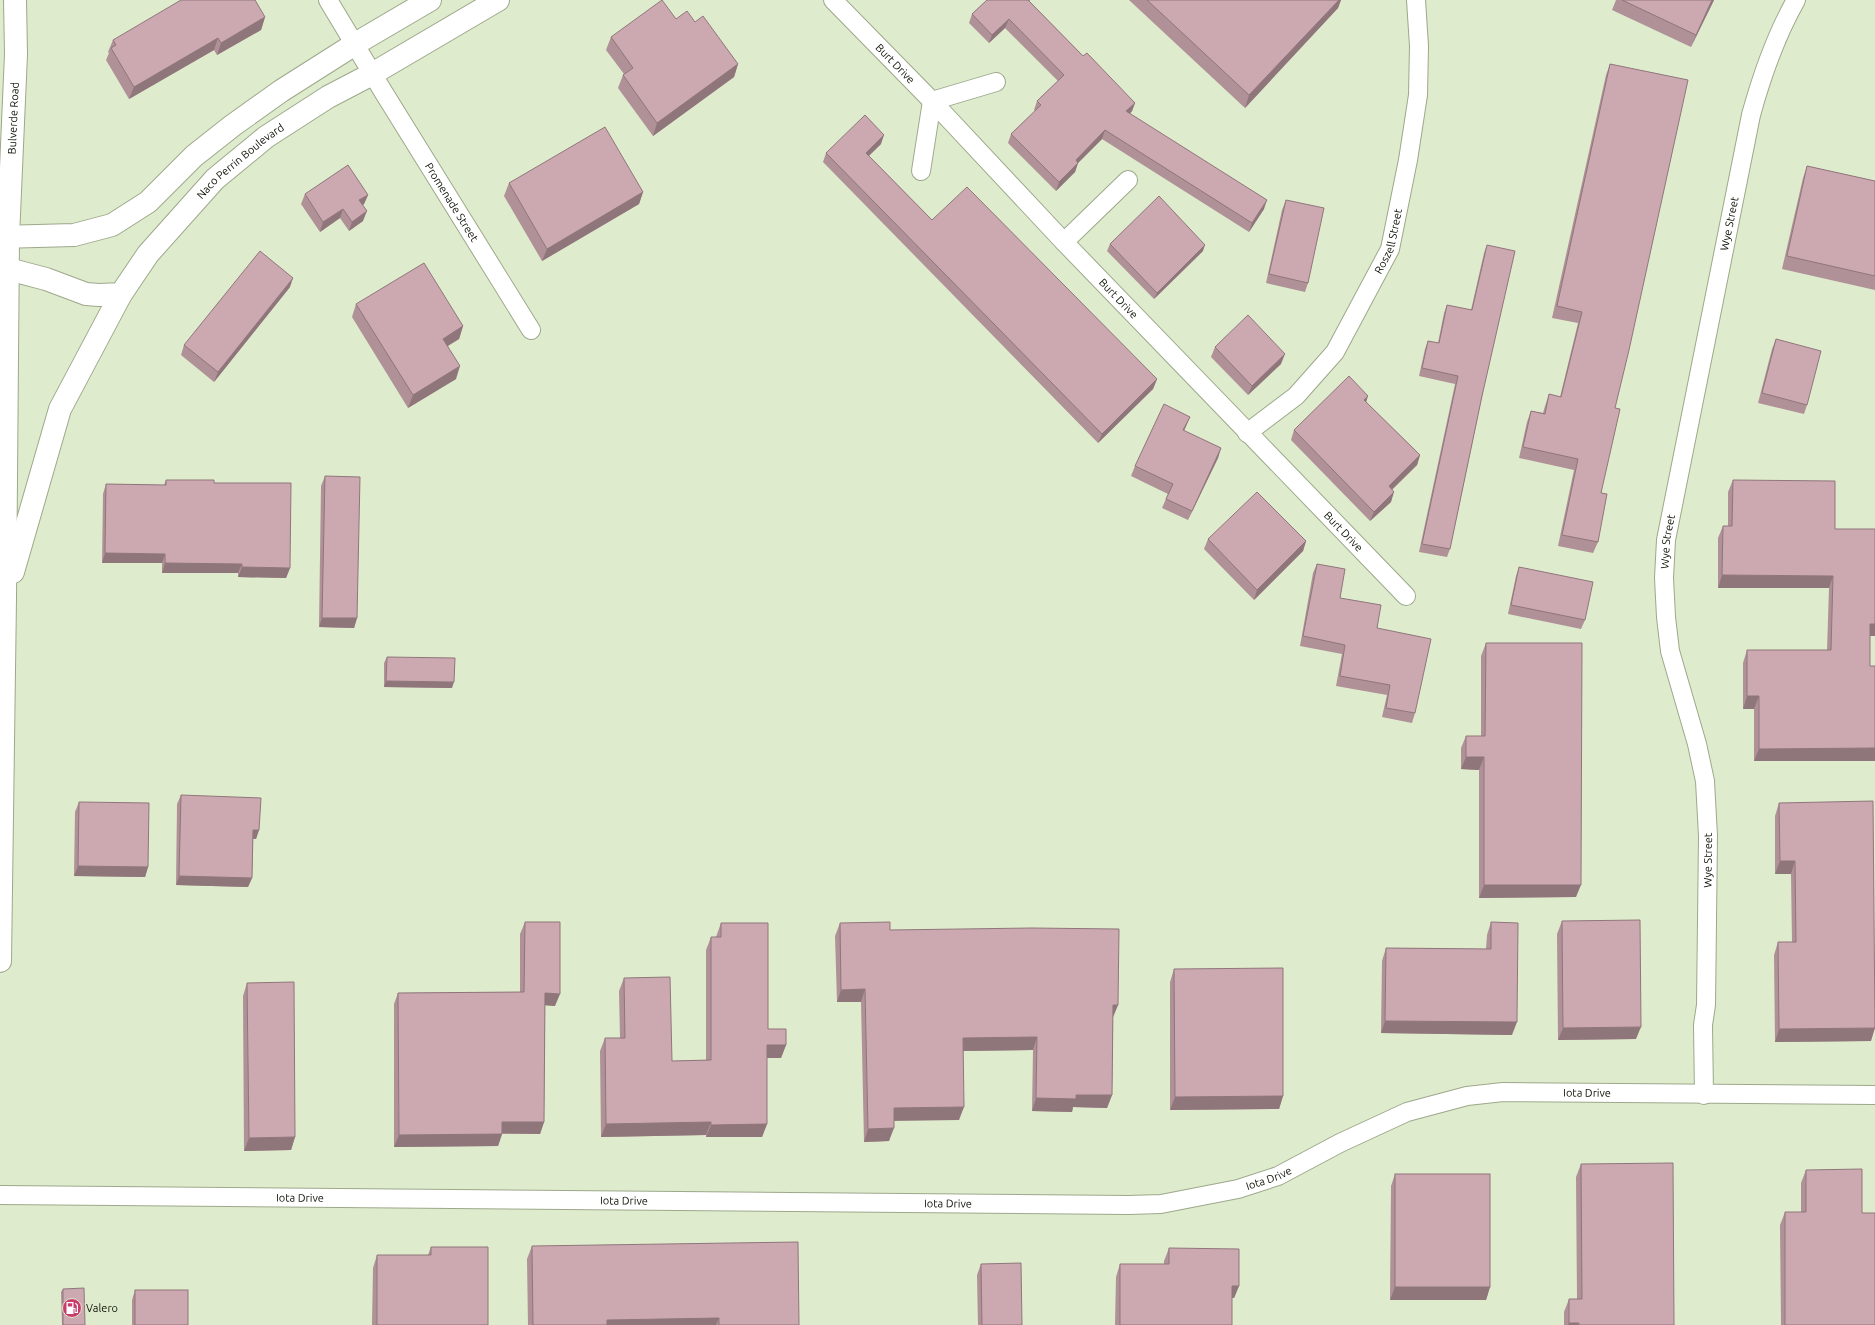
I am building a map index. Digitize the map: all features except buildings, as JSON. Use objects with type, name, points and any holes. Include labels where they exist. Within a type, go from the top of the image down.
[{"type":"main road","name":"Bulverde Road","points":[[5,598],[4,237],[16,54],[15,0]]},
{"type":"main road","points":[[4,237],[74,235],[112,225],[148,202],[194,156],[232,126],[281,91],[355,44],[430,0]]},
{"type":"main road","name":"Naco Perrin Boulevard","points":[[5,598],[60,409],[121,294],[148,254],[215,178],[266,137],[328,97],[372,74],[498,0]]},
{"type":"main road","points":[[4,267],[46,278],[86,294],[121,294]]},
{"type":"main road","points":[[0,962],[5,598]]},
{"type":"street","name":"Promenade Street","points":[[328,0],[372,74],[531,330]]},
{"type":"street","name":"Burt Drive","points":[[833,0],[932,100],[1064,242],[1406,596]]},
{"type":"street","name":"Roszell Street","points":[[1247,433],[1296,396],[1335,352],[1390,249],[1408,160],[1418,95],[1419,46],[1416,0]]},
{"type":"street","name":"Wye Street","points":[[1704,1094],[1703,1025],[1706,1005],[1708,836],[1705,781],[1698,744],[1670,650],[1666,617],[1664,578],[1666,540],[1751,115],[1764,70],[1783,23],[1796,0]]},
{"type":"street","points":[[921,171],[932,100],[996,82]]},
{"type":"street","points":[[1064,242],[1128,180]]},
{"type":"street","name":"Iota Drive","points":[[0,1195],[1121,1205],[1162,1204],[1238,1189],[1278,1176],[1340,1143],[1407,1112],[1467,1096],[1503,1092],[1875,1095]]},
{"type":"place","name":"Valero","points":[[72,1308]]}]
